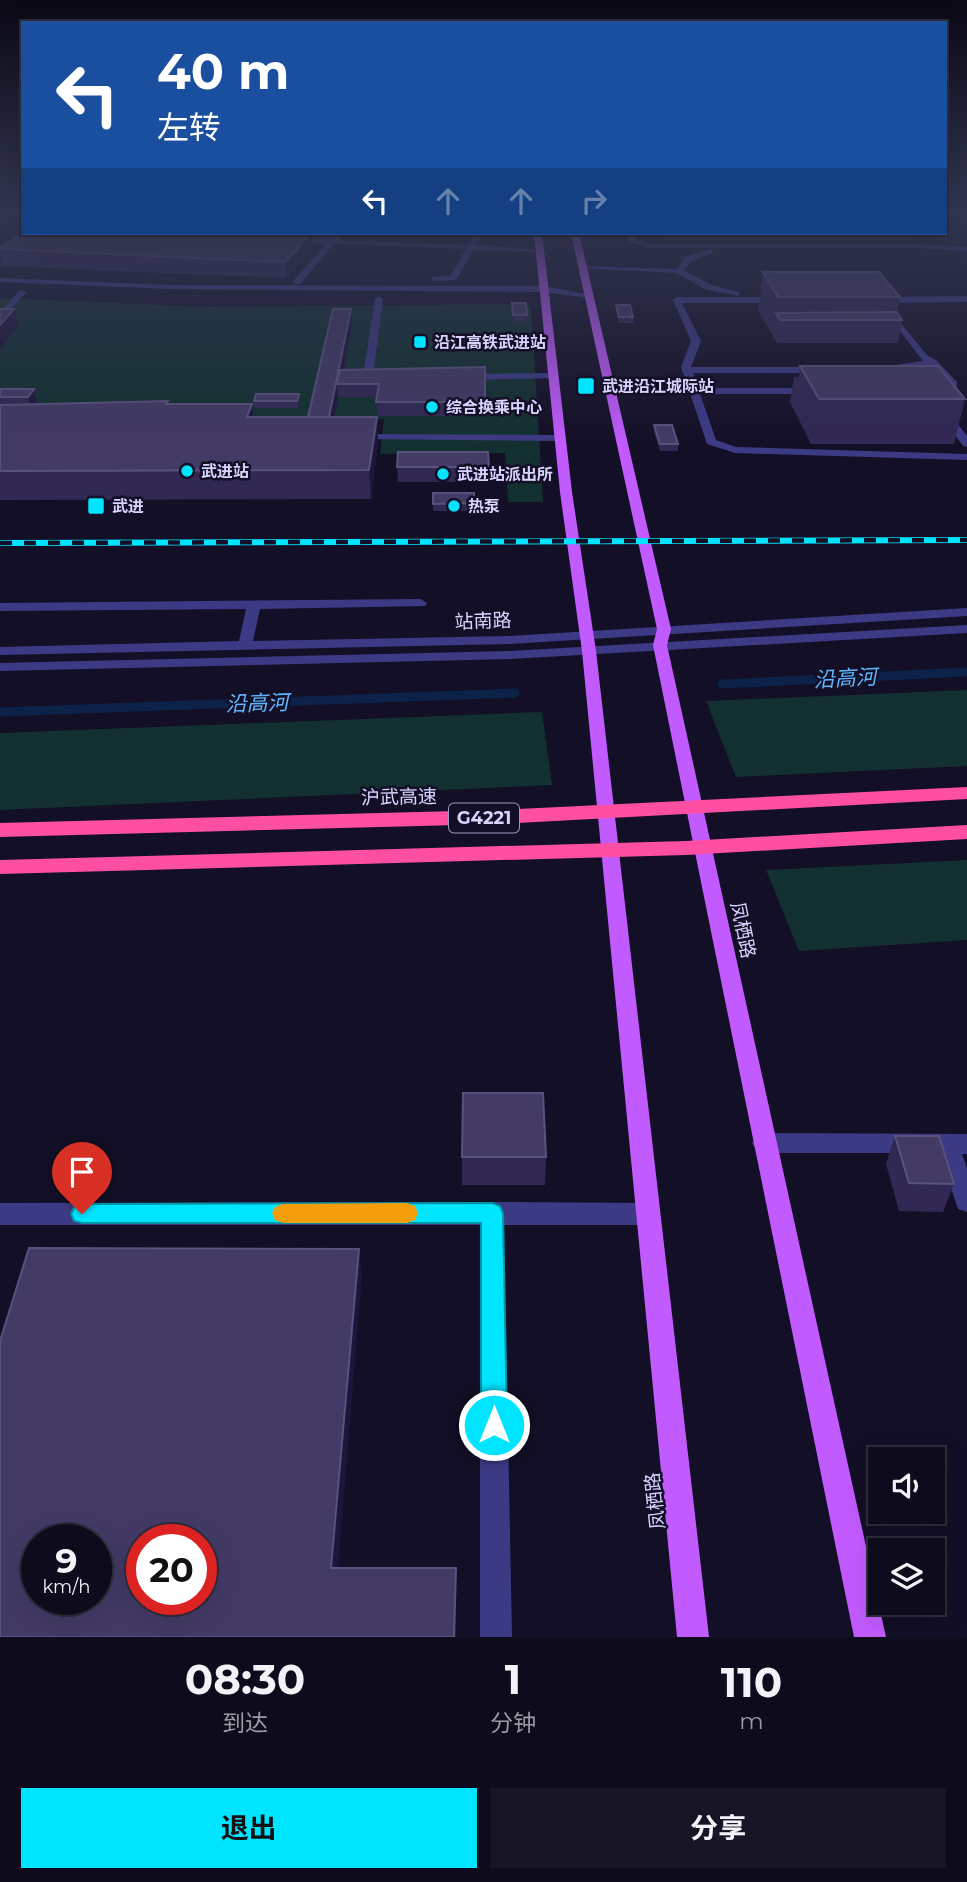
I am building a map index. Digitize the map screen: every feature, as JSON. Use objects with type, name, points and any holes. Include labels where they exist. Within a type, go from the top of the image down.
[{"type":"highway","name":"沪武高速","points":[[0,830],[497,817],[967,793]]},
{"type":"highway","name":"G4221","points":[[0,867],[686,848],[967,832]]},
{"type":"main road","name":"凤栖路","points":[[544,290],[587,643],[693,1637]]},
{"type":"main road","name":"凤栖路","points":[[587,290],[662,637],[764,1143],[870,1637]]},
{"type":"street","points":[[351,290],[544,294]]},
{"type":"street","points":[[365,299],[544,294],[555,290]]},
{"type":"street","points":[[687,290],[691,300]]},
{"type":"street","points":[[723,290],[791,300],[677,300],[696,341],[690,380],[710,442],[717,447],[967,457]]},
{"type":"street","points":[[0,291],[36,293]]},
{"type":"street","points":[[0,317],[23,292]]},
{"type":"street","points":[[279,293],[544,294]]},
{"type":"street","points":[[76,294],[234,298]]},
{"type":"street","points":[[379,299],[369,369],[376,375],[398,377]]},
{"type":"street","points":[[867,300],[967,299]]},
{"type":"street","points":[[879,300],[924,357],[933,362],[953,384],[920,389],[967,444]]},
{"type":"street","points":[[868,369],[933,362]]},
{"type":"street","points":[[607,382],[690,380],[832,370]]},
{"type":"street","points":[[450,377],[553,376]]},
{"type":"street","points":[[690,380],[828,391]]},
{"type":"street","points":[[360,437],[560,438]]},
{"type":"street","points":[[0,607],[420,603]]},
{"type":"street","points":[[245,645],[254,604]]},
{"type":"street","name":"站南路","points":[[0,667],[587,643],[967,612]]},
{"type":"street","name":"站南路","points":[[662,637],[967,629]]},
{"type":"street","name":"站南路","points":[[0,650],[587,643]]},
{"type":"street","points":[[764,1143],[957,1144],[967,1202]]},
{"type":"street","points":[[492,1213],[496,1637]]},
{"type":"street","points":[[0,1214],[646,1214]]},
{"type":"green space","points":[[0,298],[210,307],[522,304],[531,307],[543,502],[508,502],[505,453],[380,454],[384,419],[0,420]]},
{"type":"green space","points":[[967,690],[967,766],[736,777],[706,701]]},
{"type":"green space","points":[[542,712],[552,785],[0,810],[0,733]]},
{"type":"green space","points":[[967,860],[967,940],[799,951],[766,870]]},
{"type":"building","points":[[774,290],[894,290],[900,297],[778,297]]},
{"type":"building","points":[[512,303],[526,303],[527,315],[513,315]]},
{"type":"building","points":[[616,305],[630,305],[633,317],[619,317]]},
{"type":"building","points":[[0,309],[14,309],[0,325]]},
{"type":"building","points":[[333,309],[351,309],[329,417],[308,417]]},
{"type":"building","points":[[897,312],[902,320],[780,320],[776,313]]},
{"type":"building","points":[[800,366],[938,366],[965,399],[819,399]]},
{"type":"building","points":[[485,367],[485,402],[376,402],[379,384],[337,384],[340,370]]},
{"type":"building","points":[[0,389],[34,389],[28,397],[0,397]]},
{"type":"building","points":[[256,394],[299,394],[297,401],[254,401]]},
{"type":"building","points":[[168,401],[166,404],[252,404],[247,417],[377,417],[369,470],[0,471],[0,405]]},
{"type":"building","points":[[654,425],[672,425],[678,444],[660,444]]},
{"type":"building","points":[[398,452],[488,452],[489,467],[397,467]]},
{"type":"building","points":[[433,493],[474,493],[474,503],[433,504]]},
{"type":"building","points":[[463,1093],[543,1093],[546,1157],[462,1157]]},
{"type":"building","points":[[895,1136],[939,1136],[954,1184],[909,1183]]},
{"type":"building","points":[[29,1248],[359,1249],[331,1568],[456,1568],[454,1637],[0,1637],[0,1341]]},
{"type":"waterway","name":"沿高河","points":[[722,684],[967,672]]},
{"type":"waterway","name":"沿高河","points":[[0,712],[515,693]]},
{"type":"railway","points":[[0,543],[967,540]]},
{"type":"slow traffic","points":[[283,1213],[407,1213]]},
{"type":"place","name":"沿江高铁武进站","points":[[420,342]]},
{"type":"place","name":"武进沿江城际站","points":[[586,386]]},
{"type":"place","name":"综合换乘中心","points":[[432,407]]},
{"type":"place","name":"武进站","points":[[187,471]]},
{"type":"place","name":"武进站派出所","points":[[443,474]]},
{"type":"place","name":"武进","points":[[96,506]]},
{"type":"place","name":"热泵","points":[[454,506]]},
{"type":"route","points":[[82,1214],[492,1213],[494,1425]]}]
